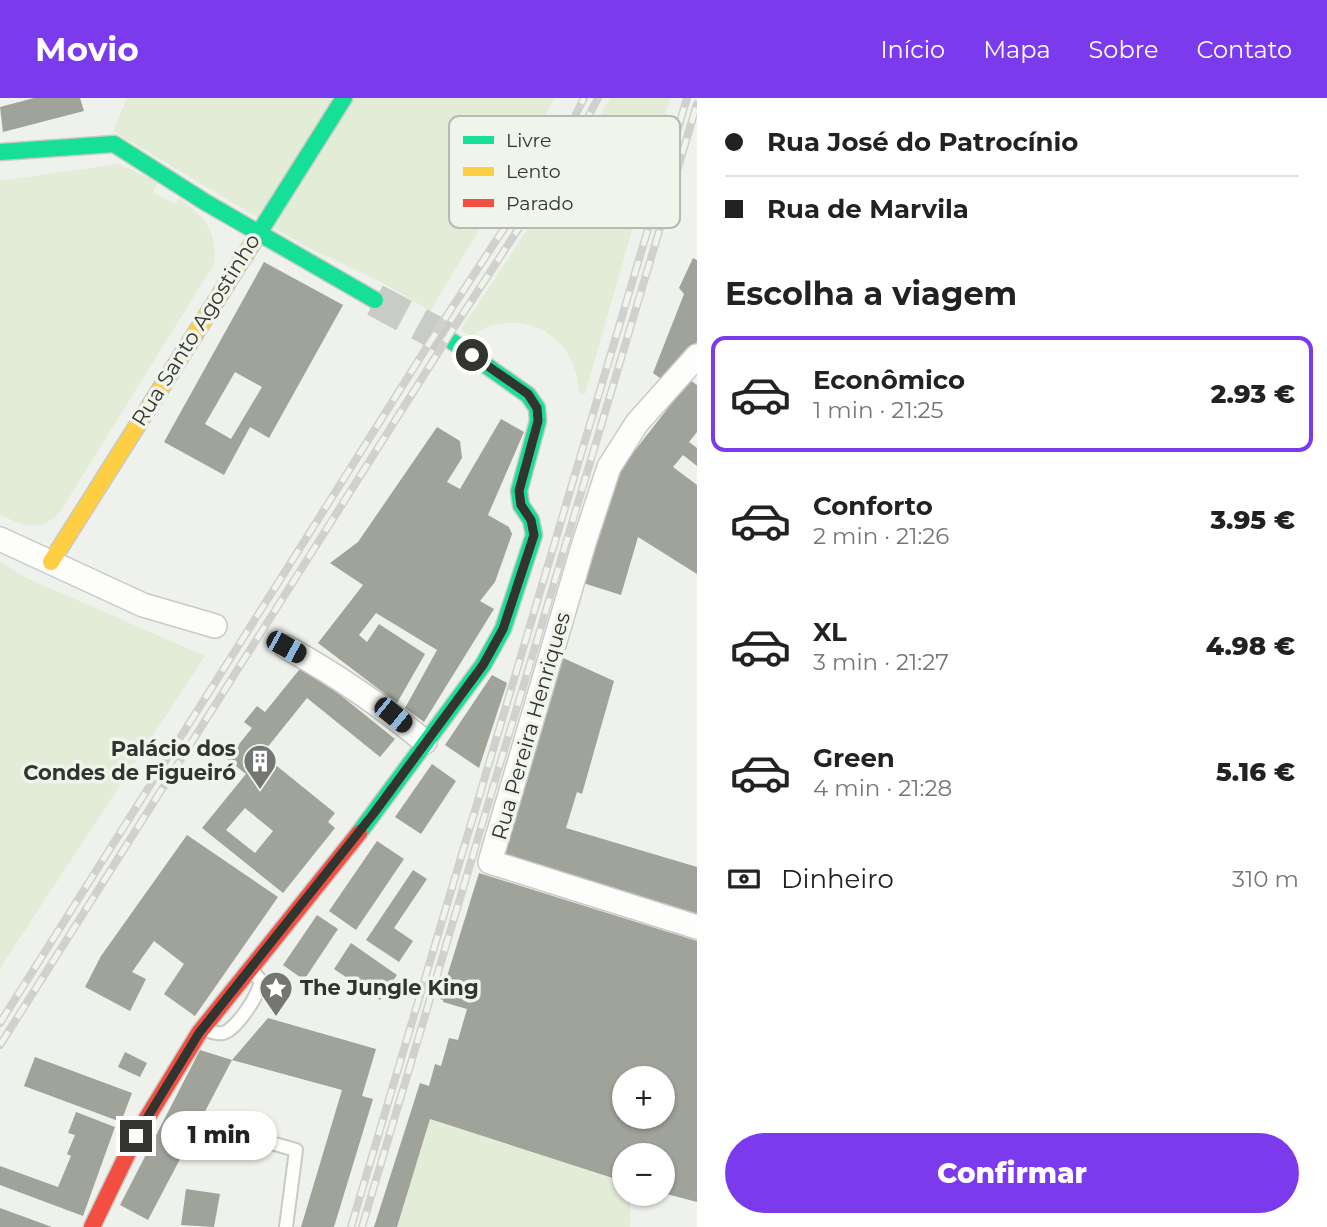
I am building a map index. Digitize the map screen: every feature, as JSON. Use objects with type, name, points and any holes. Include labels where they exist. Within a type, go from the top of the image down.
[{"type":"street","name":"Rua Santo Agostinho","points":[[51,562],[344,98]]},
{"type":"street","points":[[0,152],[114,144],[257,232],[375,300]]},
{"type":"street","points":[[96,1225],[136,1136],[202,1029],[387,797],[483,665],[503,629],[534,535],[531,520],[521,505],[519,491],[538,421],[537,408],[528,394],[453,342]]},
{"type":"street","name":"Rua Pereira Henriques","points":[[697,356],[637,423],[609,467],[490,862],[697,927]]},
{"type":"street","points":[[0,538],[144,605],[215,626]]},
{"type":"street","points":[[286,647],[393,715],[425,742]]},
{"type":"lane","points":[[218,1128],[296,1150],[286,1227]]},
{"type":"green space","points":[[127,98],[554,98],[545,116],[449,116],[449,228],[480,228],[430,311],[385,284],[305,246],[113,131]]},
{"type":"green space","points":[[610,98],[670,98],[665,116],[600,116]]},
{"type":"green space","points":[[118,164],[158,182],[153,192],[175,204],[179,198],[196,211],[211,233],[215,252],[214,264],[60,512],[38,526],[25,525],[0,515],[0,181]]},
{"type":"green space","points":[[528,228],[633,228],[585,394],[579,394],[573,365],[567,352],[548,333],[521,323],[492,325],[471,337],[461,330]]},
{"type":"green space","points":[[0,561],[22,576],[205,656],[0,968]]},
{"type":"green space","points":[[430,1119],[612,1178],[612,1206],[631,1206],[630,1227],[397,1227]]},
{"type":"building","points":[[34,98],[80,98],[84,111],[3,132],[0,107]]},
{"type":"building","points":[[693,258],[697,260],[697,342],[664,381],[653,373],[684,294],[679,288]]},
{"type":"building","points":[[264,262],[343,305],[269,438],[250,427],[224,475],[164,442]],"holes":[[[235,372],[262,387],[231,439],[205,424]]]},
{"type":"building","points":[[690,380],[697,385],[697,432],[689,442],[697,448],[697,466],[683,455],[673,467],[697,485],[697,574],[638,537],[621,595],[583,583],[618,472]]},
{"type":"building","points":[[501,419],[524,432],[488,515],[509,527],[512,534],[495,582],[480,601],[494,609],[424,722],[405,708],[437,650],[376,613],[359,635],[367,642],[379,624],[425,654],[397,703],[318,643],[363,585],[330,563],[358,542],[437,427],[460,441],[462,458],[447,482],[460,489]]},
{"type":"building","points":[[561,657],[614,681],[582,794],[577,792],[566,828],[697,867],[697,914],[501,856]]},
{"type":"building","name":"Palácio dos Condes de Figueiró","points":[[303,665],[395,739],[380,757],[307,698],[262,754],[335,813],[328,822],[335,828],[283,893],[202,828],[246,774],[227,759],[252,728],[244,722],[257,706],[265,712]],"holes":[[[245,808],[273,831],[255,853],[226,830]]]},
{"type":"building","points":[[492,675],[507,683],[479,768],[445,745]]},
{"type":"building","points":[[432,764],[456,781],[421,834],[395,817]]},
{"type":"building","points":[[187,835],[278,897],[195,1016],[164,994],[184,964],[154,941],[132,972],[146,979],[130,1011],[85,987],[101,956]]},
{"type":"building","points":[[377,841],[404,859],[356,930],[329,911]]},
{"type":"building","points":[[413,870],[427,879],[394,928],[413,941],[399,962],[366,940]]},
{"type":"building","points":[[479,873],[697,941],[697,1202],[675,1196],[675,1143],[612,1143],[612,1178],[430,1119],[397,1227],[374,1227],[420,1083],[429,1086],[435,1064],[441,1066],[449,1038],[458,1040],[467,1009],[440,999]]},
{"type":"building","points":[[317,915],[338,929],[304,980],[283,965]]},
{"type":"building","points":[[351,943],[397,975],[380,1000],[334,969]]},
{"type":"building","points":[[268,1018],[376,1049],[362,1096],[373,1099],[334,1227],[301,1227],[342,1090],[232,1060]]},
{"type":"building","points":[[200,1050],[232,1060],[148,1220],[120,1205]]},
{"type":"building","points":[[125,1052],[147,1063],[140,1077],[118,1067]]},
{"type":"building","points":[[35,1057],[132,1093],[121,1122],[24,1086]]},
{"type":"building","points":[[76,1112],[115,1127],[83,1216],[0,1185],[0,1166],[58,1187],[71,1156],[67,1154],[75,1135],[68,1133]]},
{"type":"building","points":[[186,1189],[220,1194],[214,1227],[181,1225]]},
{"type":"building","points":[[0,1208],[52,1227],[0,1227]]},
{"type":"tunnel","points":[[375,300],[453,342]]},
{"type":"railway","points":[[575,116],[584,98]]},
{"type":"railway","points":[[589,116],[598,98]]},
{"type":"railway","points":[[680,122],[687,98]]},
{"type":"railway","points":[[680,161],[697,104]]},
{"type":"railway","points":[[0,1023],[504,228]]},
{"type":"railway","points":[[0,1045],[519,228]]},
{"type":"railway","points":[[351,1227],[648,228]]},
{"type":"railway","points":[[362,1227],[660,228]]},
{"type":"traffic: fast","points":[[252,244],[344,98]]},
{"type":"traffic: fast","points":[[0,152],[114,144],[205,202],[375,300]]},
{"type":"traffic: fast","points":[[359,833],[483,665],[503,629],[534,535],[531,520],[521,505],[519,491],[538,421],[537,408],[528,395],[453,342]]},
{"type":"traffic: slow","points":[[51,562],[252,244]]},
{"type":"traffic: jam","points":[[92,1227],[136,1136],[199,1033],[359,833]]},
{"type":"place","name":"Palácio dos Condes de Figueiró","points":[[260,791]]},
{"type":"place","name":"The Jungle King","points":[[276,1018]]},
{"type":"route","points":[[136,1136],[199,1033],[387,797],[483,665],[503,629],[534,535],[531,520],[521,505],[519,491],[538,421],[537,408],[528,394],[472,355]]}]
